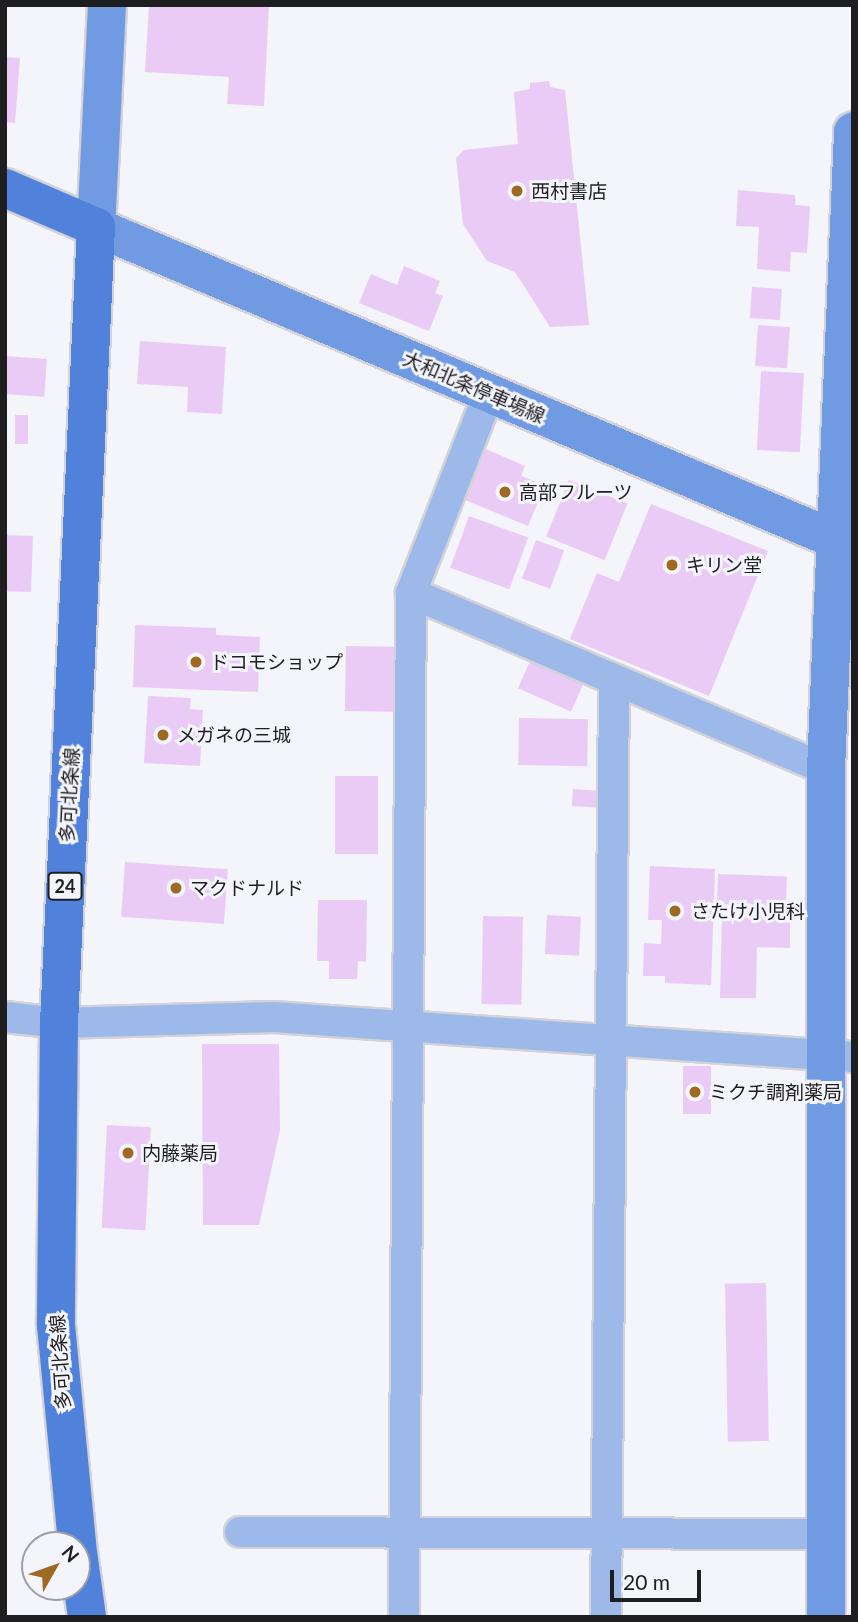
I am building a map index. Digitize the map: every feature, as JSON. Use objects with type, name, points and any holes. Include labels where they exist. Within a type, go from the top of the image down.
[{"type":"main road","points":[[5,188],[96,227]]},
{"type":"main road","name":"多可北条線","points":[[76,1531],[56,1325],[59,1023],[96,227]]},
{"type":"street","points":[[96,227],[107,5]]},
{"type":"street","points":[[826,1617],[839,1057],[826,769],[843,542],[853,132]]},
{"type":"street","name":"大和北条停車場線","points":[[96,227],[843,542]]},
{"type":"street","points":[[404,1617],[411,593],[489,393]]},
{"type":"street","points":[[411,593],[614,682],[826,769]]},
{"type":"street","points":[[606,1617],[614,682]]},
{"type":"street","points":[[5,1017],[59,1023],[273,1017],[839,1057]]},
{"type":"street","points":[[240,1532],[827,1534]]},
{"type":"building","points":[[149,5],[269,5],[264,106],[227,104],[229,77],[145,72]]},
{"type":"building","points":[[5,57],[20,58],[15,123],[5,122]]},
{"type":"building","name":"西村書店","points":[[549,81],[550,87],[565,90],[589,325],[550,327],[515,272],[487,261],[463,224],[456,158],[464,150],[518,144],[514,92],[530,89],[530,83]]},
{"type":"building","points":[[738,190],[795,195],[795,205],[810,206],[807,253],[791,252],[790,272],[757,269],[759,227],[736,226]]},
{"type":"building","points":[[404,266],[440,281],[435,293],[443,296],[429,331],[359,303],[371,274],[397,285]]},
{"type":"building","points":[[752,287],[782,289],[780,320],[750,318]]},
{"type":"building","points":[[758,325],[790,327],[787,368],[755,366]]},
{"type":"building","points":[[140,341],[226,347],[222,414],[187,412],[188,387],[137,384]]},
{"type":"building","points":[[5,356],[47,359],[44,397],[5,394]]},
{"type":"building","points":[[761,371],[804,373],[800,452],[757,450]]},
{"type":"building","points":[[15,415],[28,415],[28,444],[15,444]]},
{"type":"building","name":"高部フルーツ","points":[[486,449],[525,466],[521,476],[545,485],[528,526],[465,500]]},
{"type":"building","points":[[569,480],[627,504],[605,560],[546,537]]},
{"type":"building","points":[[651,504],[768,551],[709,696],[570,639],[597,573],[619,582]]},
{"type":"building","points":[[469,516],[528,538],[509,589],[450,568]]},
{"type":"building","points":[[5,535],[33,536],[31,592],[5,591]]},
{"type":"building","points":[[536,540],[564,550],[550,589],[522,579]]},
{"type":"building","name":"ドコモショップ","points":[[135,625],[216,628],[216,635],[260,637],[258,692],[133,687]]},
{"type":"building","points":[[346,646],[395,647],[394,712],[345,711]]},
{"type":"building","points":[[531,659],[584,683],[571,712],[518,688]]},
{"type":"building","points":[[148,696],[191,698],[190,709],[203,710],[200,766],[144,763]]},
{"type":"building","points":[[519,718],[588,719],[587,766],[518,765]]},
{"type":"building","points":[[335,776],[378,776],[378,854],[335,854]]},
{"type":"building","points":[[573,789],[602,791],[601,808],[572,806]]},
{"type":"building","points":[[125,862],[228,869],[224,924],[121,917]]},
{"type":"building","points":[[650,866],[715,869],[711,985],[665,983],[665,976],[643,976],[644,943],[661,944],[662,920],[648,920]]},
{"type":"building","points":[[718,874],[787,876],[786,906],[717,904]]},
{"type":"building","points":[[318,900],[367,900],[366,962],[358,961],[357,979],[329,979],[329,961],[317,961]]},
{"type":"building","points":[[547,915],[581,917],[579,956],[545,954]]},
{"type":"building","points":[[722,915],[790,917],[790,948],[757,947],[756,998],[720,998]]},
{"type":"building","points":[[483,916],[523,917],[521,1005],[481,1004]]},
{"type":"building","points":[[202,1044],[279,1044],[280,1130],[259,1225],[203,1225]]},
{"type":"building","points":[[683,1066],[711,1066],[711,1114],[683,1114]]},
{"type":"building","points":[[107,1125],[151,1127],[146,1230],[102,1228]]},
{"type":"building","points":[[766,1283],[769,1441],[728,1442],[725,1284]]},
{"type":"place","name":"西村書店","points":[[517,191]]},
{"type":"place","name":"高部フルーツ","points":[[505,492]]},
{"type":"place","name":"キリン堂","points":[[672,565]]},
{"type":"place","name":"ドコモショップ","points":[[196,662]]},
{"type":"place","name":"メガネの三城","points":[[163,735]]},
{"type":"place","name":"マクドナルド","points":[[176,888]]},
{"type":"place","name":"さたけ小児科","points":[[675,911]]},
{"type":"place","name":"ミクチ調剤薬局","points":[[695,1092]]},
{"type":"place","name":"内藤薬局","points":[[128,1153]]}]
